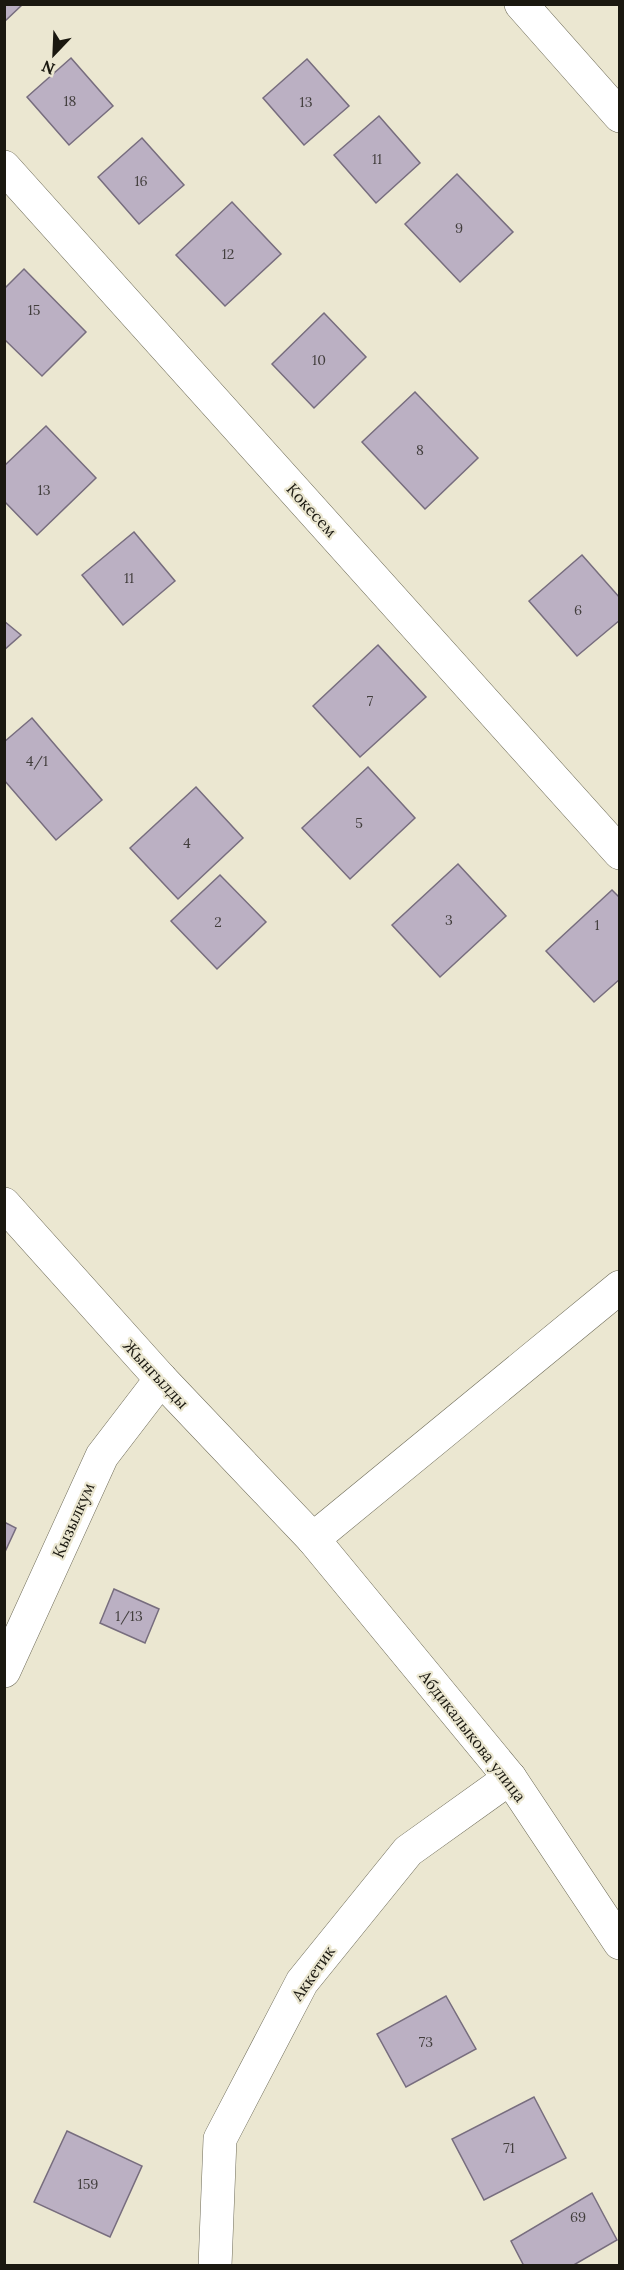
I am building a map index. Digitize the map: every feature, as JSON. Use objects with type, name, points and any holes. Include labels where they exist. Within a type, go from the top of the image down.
[{"type":"street","points":[[521,4],[620,116]]},
{"type":"street","name":"Кокесем","points":[[4,167],[620,853]]},
{"type":"street","name":"Жынгылды","points":[[4,1204],[161,1379],[313,1539]]},
{"type":"street","points":[[313,1539],[620,1287]]},
{"type":"street","name":"Кызылкум","points":[[4,1671],[102,1456],[161,1379]]},
{"type":"street","name":"Абдикалыкова улица","points":[[313,1539],[510,1778],[620,1943]]},
{"type":"street","name":"Аккетик","points":[[215,2265],[220,2139],[302,1982],[408,1851],[510,1778]]},
{"type":"building","points":[[4,4],[23,4],[4,22]]},
{"type":"building","points":[[71,58],[113,106],[69,145],[27,97]]},
{"type":"building","points":[[307,59],[349,106],[304,145],[263,98]]},
{"type":"building","points":[[379,116],[420,163],[376,203],[334,155]]},
{"type":"building","points":[[142,138],[184,185],[139,224],[98,177]]},
{"type":"building","points":[[457,174],[513,232],[460,282],[405,224]]},
{"type":"building","points":[[232,202],[281,254],[225,306],[176,255]]},
{"type":"building","points":[[24,269],[86,332],[42,376],[4,339],[4,289]]},
{"type":"building","points":[[324,313],[366,357],[314,408],[272,364]]},
{"type":"building","points":[[415,392],[478,458],[425,509],[362,442]]},
{"type":"building","points":[[46,426],[96,478],[37,535],[4,501],[4,466]]},
{"type":"building","points":[[134,532],[175,581],[123,625],[82,575]]},
{"type":"building","points":[[582,555],[620,598],[620,620],[577,656],[529,601]]},
{"type":"building","points":[[4,621],[21,635],[4,650]]},
{"type":"building","points":[[378,645],[426,697],[360,757],[313,706]]},
{"type":"building","points":[[32,718],[102,800],[56,840],[4,780],[4,742]]},
{"type":"building","points":[[368,767],[415,818],[350,879],[302,828]]},
{"type":"building","points":[[196,787],[243,838],[178,899],[130,848]]},
{"type":"building","points":[[458,864],[506,916],[440,977],[392,925]]},
{"type":"building","points":[[220,875],[266,922],[217,969],[171,921]]},
{"type":"building","points":[[612,890],[620,898],[620,979],[594,1002],[546,951]]},
{"type":"building","points":[[4,1522],[16,1528],[4,1554]]},
{"type":"building","points":[[114,1589],[159,1609],[145,1643],[100,1623]]},
{"type":"building","points":[[446,1996],[476,2049],[406,2087],[377,2034]]},
{"type":"building","points":[[534,2097],[566,2158],[484,2200],[452,2139]]},
{"type":"building","points":[[67,2131],[142,2166],[110,2237],[34,2202]]},
{"type":"building","points":[[592,2193],[617,2240],[572,2266],[524,2266],[511,2241]]}]
